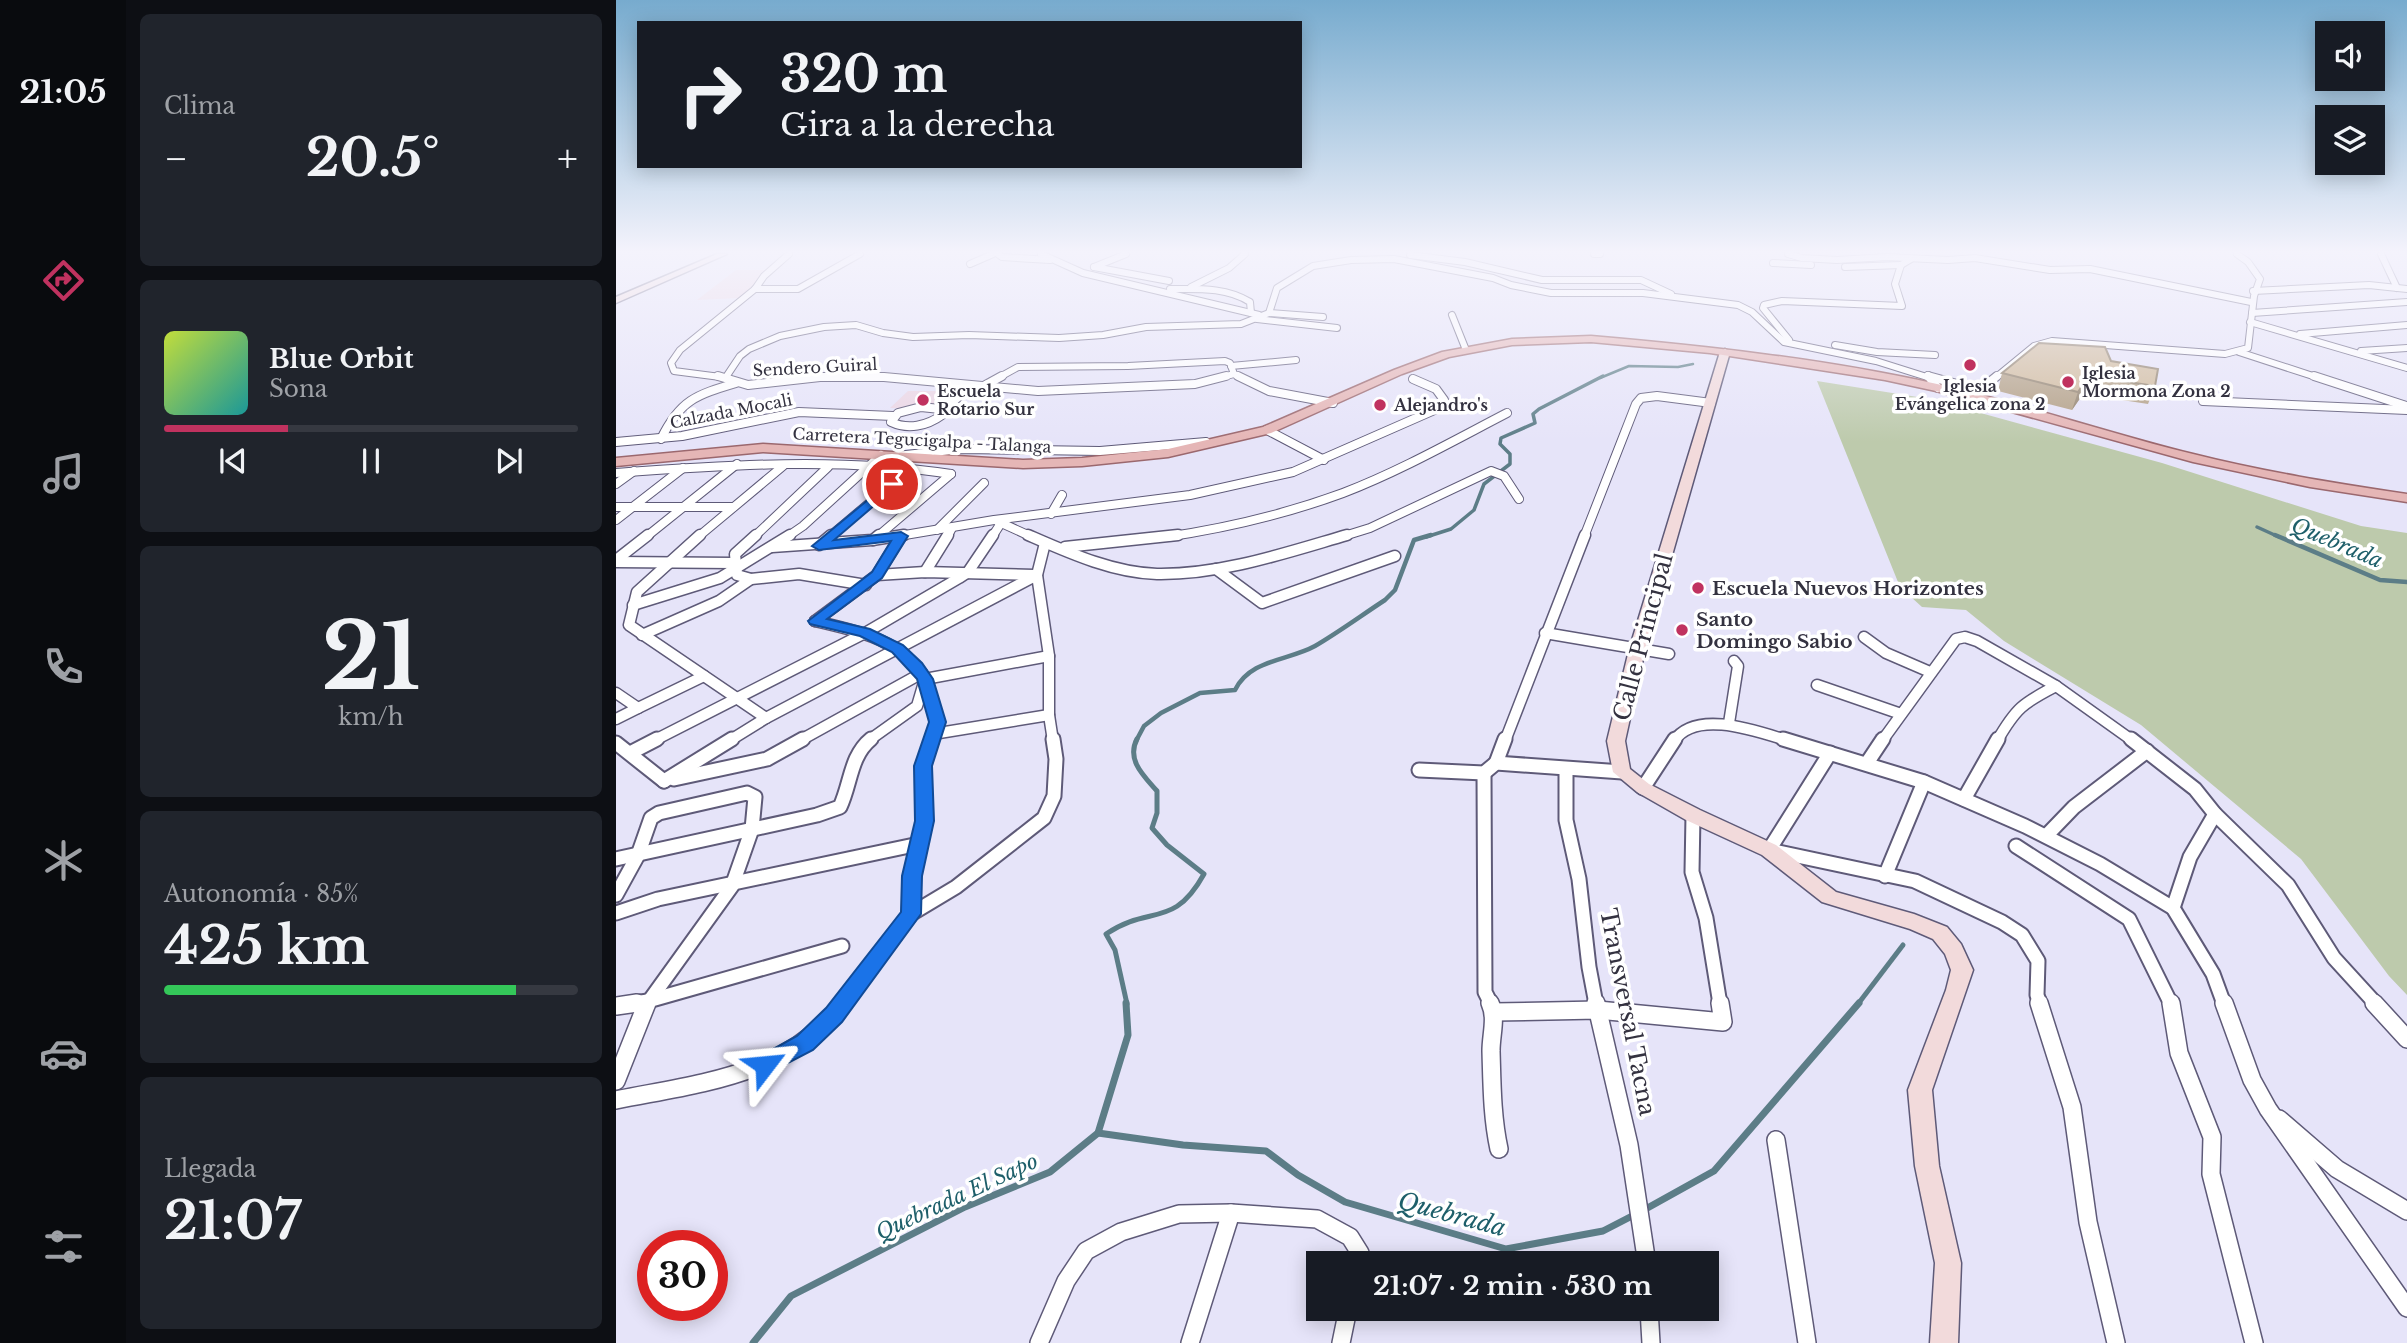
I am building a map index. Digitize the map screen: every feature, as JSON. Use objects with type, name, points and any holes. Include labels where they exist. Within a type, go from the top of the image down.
[{"type":"main road","name":"Carretera Tegucigalpa - Talanga","points":[[616,462],[763,448],[1023,464],[1082,463],[1168,453],[1267,430],[1423,362],[1466,350],[1512,342],[1591,339],[1725,352],[1872,374],[1975,394],[2193,458],[2310,483],[2407,498]]},
{"type":"street","name":"Sendero Guiral","points":[[720,317],[688,342],[671,363],[674,371],[726,377],[736,383],[764,384],[820,377],[884,377],[1038,391],[1178,386],[1233,370]]},
{"type":"street","points":[[726,377],[740,356],[749,349],[780,336],[824,327],[856,325],[913,337],[969,335],[1059,338],[1092,337],[1146,327],[1241,324],[1258,317],[1337,328]]},
{"type":"street","points":[[1319,317],[1323,317]]},
{"type":"street","points":[[1452,317],[1466,350]]},
{"type":"street","points":[[1756,317],[1774,335],[1787,341],[1876,361],[1928,376],[1975,394],[2034,346],[2052,341],[2208,354],[2239,352],[2248,348],[2252,336],[2251,317]]},
{"type":"street","points":[[1768,317],[1787,341]]},
{"type":"street","points":[[2250,322],[2407,368]]},
{"type":"street","points":[[2294,334],[2407,325]]},
{"type":"street","points":[[1787,341],[1820,342],[1877,352],[1935,355]]},
{"type":"street","points":[[2352,351],[2407,348]]},
{"type":"street","name":"Calle Principal","points":[[1622,772],[1616,741],[1637,650],[1725,352]]},
{"type":"street","points":[[2239,352],[2407,408]]},
{"type":"street","points":[[1233,370],[1296,360]]},
{"type":"street","points":[[982,387],[1018,367],[1116,367],[1225,362],[1233,370],[1269,391],[1333,403]]},
{"type":"street","points":[[1928,376],[1938,388]]},
{"type":"street","points":[[772,547],[819,546],[872,540],[1190,495],[1293,472],[1439,408],[1444,400],[1442,395],[1413,379]]},
{"type":"street","points":[[661,439],[673,414],[687,399],[736,383]]},
{"type":"street","points":[[942,412],[935,408],[921,407],[891,419],[894,424],[913,426],[934,421],[970,386]]},
{"type":"street","points":[[1419,770],[1484,773],[1496,762],[1640,398],[1657,396],[1711,403]]},
{"type":"street","points":[[2203,401],[2407,408]]},
{"type":"street","name":"Calzada Mocali","points":[[616,442],[661,439],[799,412],[893,416]]},
{"type":"street","points":[[1050,545],[1128,543],[1244,524],[1308,505],[1383,477],[1507,413]]},
{"type":"street","points":[[1267,430],[1324,460]]},
{"type":"street","points":[[633,605],[720,578],[734,565],[772,547],[803,526],[866,467],[888,456]]},
{"type":"street","points":[[616,561],[737,464]]},
{"type":"street","points":[[616,473],[737,464],[911,468],[951,474],[872,540]]},
{"type":"street","points":[[629,625],[636,592],[666,562],[783,466]]},
{"type":"street","points":[[616,520],[684,467]]},
{"type":"street","points":[[828,467],[735,554],[737,575],[751,579],[799,574],[866,585]]},
{"type":"street","points":[[819,546],[911,468]]},
{"type":"street","points":[[616,484],[634,471]]},
{"type":"street","points":[[998,522],[1050,545],[1146,574],[1216,569],[1267,558],[1370,528],[1486,472],[1494,471],[1504,476],[1519,499]]},
{"type":"street","points":[[937,530],[984,483]]},
{"type":"street","points":[[1051,514],[1062,495]]},
{"type":"street","points":[[616,506],[733,507]]},
{"type":"street","points":[[630,753],[865,632],[968,572],[998,522]]},
{"type":"street","points":[[925,572],[952,528]]},
{"type":"street","points":[[901,536],[877,575],[815,621],[865,632],[898,649],[924,676],[937,722],[923,766],[924,821],[912,876],[911,914]]},
{"type":"street","points":[[616,1100],[717,1079],[765,1065],[805,1043],[834,1015],[911,914],[956,887],[1044,818],[1054,796],[1056,759],[1049,715],[1049,656],[1037,575],[1050,545]]},
{"type":"street","points":[[1216,569],[1262,603],[1395,556]]},
{"type":"street","points":[[616,561],[734,565]]},
{"type":"street","points":[[877,575],[968,572],[1037,575]]},
{"type":"street","points":[[664,781],[766,718],[1037,575]]},
{"type":"street","points":[[642,635],[719,601],[751,579]]},
{"type":"street","points":[[629,625],[766,718]]},
{"type":"street","points":[[616,631],[629,625]]},
{"type":"street","points":[[1545,633],[1669,654]]},
{"type":"street","points":[[1864,637],[1872,646],[1891,656],[1930,671]]},
{"type":"street","points":[[1867,763],[1930,671],[1956,639],[1965,637],[2056,686],[2195,789],[2215,814],[2288,886],[2334,958],[2407,1039]]},
{"type":"street","points":[[664,781],[767,759],[924,676],[1049,656]]},
{"type":"street","points":[[1729,723],[1738,666],[1734,661]]},
{"type":"street","points":[[616,719],[704,676]]},
{"type":"street","points":[[616,859],[817,815],[840,807],[849,788],[854,760],[867,742],[916,706],[924,676]]},
{"type":"street","points":[[1817,685],[1901,714]]},
{"type":"street","points":[[1964,799],[2013,713],[2029,699],[2056,686]]},
{"type":"street","points":[[616,693],[638,708]]},
{"type":"street","points":[[933,734],[1049,715]]},
{"type":"street","points":[[1643,788],[1679,734],[1694,728],[1729,723],[1924,782],[2046,836],[2100,864],[2173,908],[2213,974],[2252,1080],[2268,1109],[2407,1308]]},
{"type":"street","points":[[616,743],[664,781]]},
{"type":"street","points":[[2046,836],[2074,807],[2147,751]]},
{"type":"street","points":[[1769,850],[1830,752]]},
{"type":"street","points":[[1496,762],[1566,770],[1622,772],[1643,788],[1693,815],[1769,850],[1915,881],[2002,922],[2022,935],[2038,961],[2037,995],[2072,1107],[2088,1223],[2116,1343]]},
{"type":"street","name":"Transversal Tacna","points":[[1566,770],[1566,820],[1579,880],[1590,967],[1607,1059],[1629,1145],[1646,1251]]},
{"type":"street","points":[[1484,773],[1485,992],[1494,1012],[1491,1047],[1493,1121],[1499,1149]]},
{"type":"street","points":[[1885,876],[1924,782]]},
{"type":"street","points":[[616,895],[638,855],[651,818],[659,813],[747,793],[755,797],[752,829],[732,886],[648,1000],[616,1081]]},
{"type":"street","points":[[2173,908],[2190,857],[2215,814]]},
{"type":"street","points":[[1494,1012],[1598,1010],[1723,1022],[1706,918],[1692,872],[1693,815]]},
{"type":"street","points":[[616,913],[658,899],[732,886],[919,844]]},
{"type":"street","points":[[2016,846],[2129,919],[2170,998],[2179,1053],[2212,1137],[2211,1174],[2254,1343]]},
{"type":"street","points":[[1769,850],[1829,897],[1914,922],[1940,933],[1954,950],[1962,970],[1920,1090],[1927,1166],[1948,1263],[1944,1343]]},
{"type":"street","points":[[616,1006],[648,1000],[842,946]]},
{"type":"street","points":[[2268,1109],[2337,1169],[2407,1211]]},
{"type":"street","points":[[1776,1140],[1807,1343]]},
{"type":"street","points":[[1190,1343],[1231,1213]]},
{"type":"street","points":[[1039,1343],[1066,1281],[1086,1251],[1121,1232],[1179,1214],[1231,1213],[1317,1219],[1350,1237],[1356,1251]]},
{"type":"street","points":[[1341,1343],[1346,1321]]},
{"type":"street","points":[[1650,1321],[1651,1343]]},
{"type":"shaded area","name":"Escuela Rotario Sur","points":[[908,391],[956,391],[939,409],[890,408]]},
{"type":"green space","points":[[1817,381],[1930,399],[2162,463],[2361,526],[2407,533],[2407,995],[2389,976],[2301,859],[2141,725],[2004,641],[1966,610],[1922,607],[1900,587]]},
{"type":"building","points":[[2039,343],[2105,347],[2111,361],[2158,369],[2155,386],[2089,376],[2078,392],[2002,373]]},
{"type":"waterway","name":"Quebrada El Sapo","points":[[1600,378],[1629,366],[1678,367],[1693,364]]},
{"type":"waterway","name":"Quebrada El Sapo","points":[[1426,537],[1451,529],[1474,510],[1484,484],[1510,464],[1510,454],[1500,444],[1501,438],[1535,423],[1533,414],[1539,409],[1603,376]]},
{"type":"waterway","name":"Quebrada","points":[[2257,527],[2279,537]]},
{"type":"waterway","name":"Quebrada El Sapo","points":[[1137,739],[1144,726],[1161,713],[1200,693],[1235,690],[1250,672],[1315,646],[1385,600],[1395,590],[1414,540],[1431,535]]},
{"type":"waterway","name":"Quebrada","points":[[2275,535],[2380,580],[2407,582]]},
{"type":"waterway","name":"Quebrada El Sapo","points":[[1127,1004],[1115,950],[1106,934],[1122,925],[1171,910],[1182,903],[1204,874],[1167,845],[1152,828],[1157,813],[1157,791],[1135,761],[1134,747],[1137,739]]},
{"type":"waterway","name":"Quebrada","points":[[1858,1004],[1903,945]]},
{"type":"waterway","name":"Quebrada El Sapo","points":[[1098,1133],[1128,1035],[1126,1003]]},
{"type":"waterway","name":"Quebrada","points":[[1642,1211],[1714,1171],[1859,1003]]},
{"type":"waterway","name":"Quebrada El Sapo","points":[[753,1343],[791,1296],[965,1207],[1050,1172],[1098,1133]]},
{"type":"waterway","name":"Quebrada","points":[[1098,1133],[1183,1145],[1266,1151],[1298,1175],[1345,1202],[1506,1249],[1603,1231],[1634,1215]]},
{"type":"place","name":"Iglesia Evángelica zona 2","points":[[1970,365]]},
{"type":"place","name":"Iglesia Mormona Zona 2","points":[[2068,382]]},
{"type":"place","name":"Escuela Rotario Sur","points":[[923,400]]},
{"type":"place","name":"Alejandro's","points":[[1380,405]]},
{"type":"place","name":"Escuela Nuevos Horizontes","points":[[1698,588]]},
{"type":"place","name":"Santo Domingo Sabio","points":[[1682,630]]},
{"type":"route","points":[[765,1065],[805,1043],[834,1015],[911,914],[912,876],[924,821],[923,766],[937,722],[925,679],[917,666],[898,649],[865,632],[815,621],[877,575],[901,536],[819,546],[892,484]]}]
